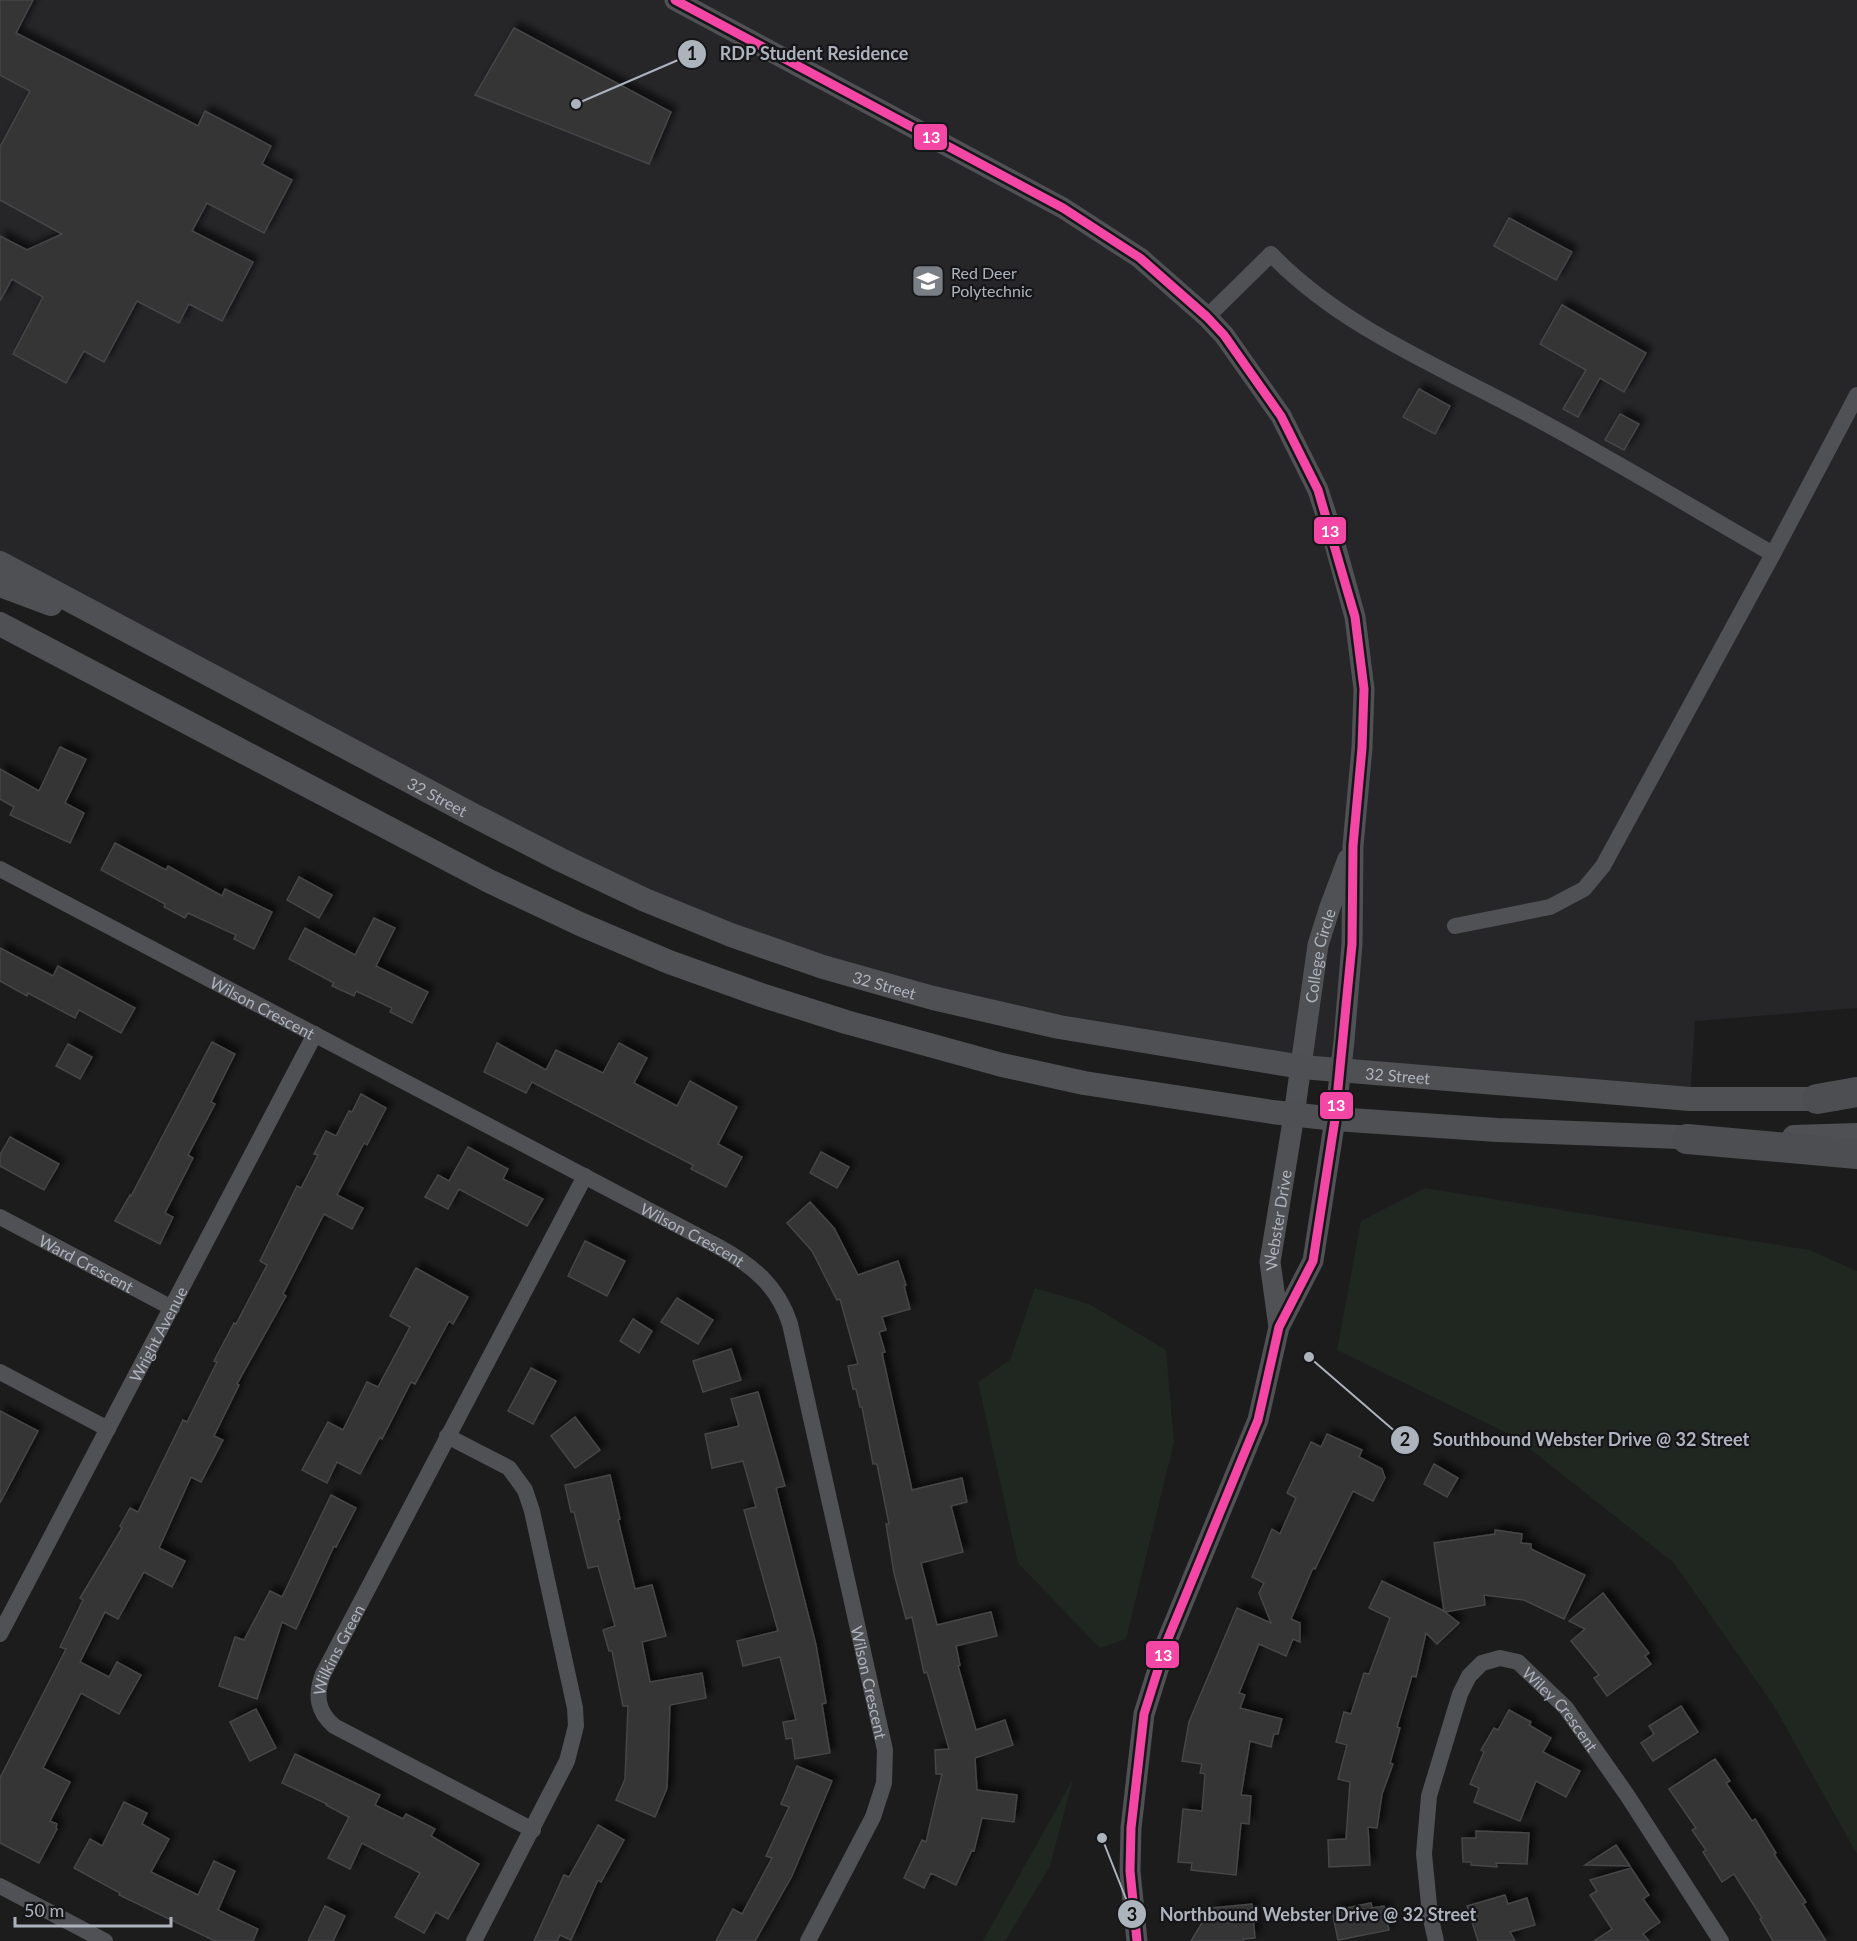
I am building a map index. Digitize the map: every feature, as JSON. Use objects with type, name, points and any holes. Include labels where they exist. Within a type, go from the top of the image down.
[{"type":"highway","points":[[1817,1099],[1857,1092]]},
{"type":"highway","points":[[1688,1139],[1857,1154]]},
{"type":"main road","name":"32 Street","points":[[0,563],[532,845],[645,900],[731,935],[834,970],[933,998],[1036,1022],[1173,1047],[1340,1072],[1690,1100],[1857,1099]]},
{"type":"main road","points":[[0,585],[146,639]]},
{"type":"main road","points":[[0,624],[489,880],[580,924],[669,962],[846,1023],[1002,1065],[1084,1083],[1335,1119],[1688,1139],[1857,1136]]},
{"type":"street","name":"College Circle","points":[[675,0],[1063,208],[1140,258],[1224,335],[1281,416],[1318,490],[1331,530],[1355,617],[1364,689],[1361,768],[1353,846],[1352,944],[1335,1119]]},
{"type":"street","points":[[1207,317],[1271,254],[1303,285],[1372,332],[1527,414],[1773,554]]},
{"type":"street","points":[[1455,926],[1550,907],[1584,889],[1603,866],[1857,395]]},
{"type":"street","name":"College Circle","points":[[1294,1114],[1318,945],[1353,846]]},
{"type":"street","name":"Wilson Crescent","points":[[0,869],[719,1247],[748,1264],[775,1291],[784,1305],[790,1324],[882,1731],[886,1767],[880,1799],[873,1817],[808,1941]]},
{"type":"street","name":"Wright Avenue","points":[[0,1634],[315,1035]]},
{"type":"street","name":"Webster Drive","points":[[1279,1327],[1270,1263],[1294,1114]]},
{"type":"street","name":"Webster Drive","points":[[1137,1941],[1131,1892],[1131,1850],[1133,1803],[1144,1714],[1167,1641],[1258,1420],[1279,1327],[1313,1261],[1335,1119]]},
{"type":"street","name":"Wilkins Green","points":[[533,1830],[334,1726],[326,1718],[319,1704],[317,1693],[323,1674],[585,1176]]},
{"type":"street","name":"Ward Crescent","points":[[0,1217],[172,1308]]},
{"type":"street","points":[[0,1372],[108,1429]]},
{"type":"street","points":[[447,1436],[509,1468],[525,1490],[532,1511],[569,1674],[576,1725],[573,1746],[561,1775],[474,1941]]},
{"type":"street","name":"Wiley Crescent","points":[[1436,1941],[1430,1914],[1424,1854],[1429,1796],[1460,1694],[1469,1676],[1482,1663],[1500,1658],[1518,1662],[1566,1708],[1627,1795],[1721,1941]]},
{"type":"street","points":[[0,1886],[105,1941]]},
{"type":"shaded area","name":"Red Deer Polytechnic","points":[[0,0],[1857,0],[1857,1008],[1695,1021],[1690,1099],[1173,1047],[731,935],[0,563]]},
{"type":"shaded area","points":[[1425,1188],[1809,1250],[1857,1271],[1857,1854],[1774,1706],[1674,1563],[1515,1437],[1337,1350],[1361,1221]]},
{"type":"shaded area","points":[[1035,1288],[1089,1304],[1166,1350],[1174,1442],[1126,1639],[1100,1648],[1018,1563],[978,1382],[1010,1360]]},
{"type":"shaded area","points":[[1073,1779],[1050,1866],[1005,1941],[983,1941]]},
{"type":"building","points":[[0,0],[33,0],[16,33],[198,126],[205,111],[271,146],[262,164],[292,180],[264,233],[207,203],[192,231],[253,262],[222,321],[189,304],[179,323],[137,301],[104,362],[84,351],[66,383],[13,354],[43,297],[12,279],[0,301],[0,236],[27,250],[62,234],[0,200],[0,147],[30,91],[0,75]]},
{"type":"building","points":[[514,28],[671,112],[649,164],[475,95]]},
{"type":"building","points":[[1509,218],[1572,252],[1556,280],[1494,246]]},
{"type":"building","points":[[1562,305],[1646,353],[1624,392],[1600,378],[1578,417],[1563,409],[1586,370],[1540,344]]},
{"type":"building","points":[[1419,389],[1450,406],[1435,434],[1403,417]]},
{"type":"building","points":[[1620,414],[1639,424],[1624,450],[1605,440]]},
{"type":"building","points":[[60,747],[86,759],[65,803],[84,813],[70,843],[10,815],[14,807],[0,799],[0,769],[39,791]]},
{"type":"building","points":[[115,843],[166,870],[168,866],[222,896],[225,889],[272,912],[254,949],[234,939],[236,935],[188,913],[185,918],[164,907],[165,904],[101,870]]},
{"type":"building","points":[[299,877],[332,895],[319,918],[287,900]]},
{"type":"building","points":[[374,918],[395,928],[376,966],[428,992],[412,1023],[390,1012],[392,1008],[356,991],[354,996],[332,986],[334,983],[289,959],[305,928],[355,955]]},
{"type":"building","points":[[0,948],[53,976],[58,966],[135,1008],[121,1033],[79,1010],[75,1018],[0,981]]},
{"type":"building","points":[[212,1042],[235,1054],[211,1102],[215,1104],[188,1155],[193,1158],[165,1213],[173,1217],[160,1244],[115,1221],[131,1196]]},
{"type":"building","points":[[497,1043],[546,1070],[556,1050],[603,1073],[619,1043],[647,1058],[634,1083],[677,1106],[690,1081],[737,1107],[718,1144],[742,1157],[726,1187],[691,1169],[693,1165],[532,1082],[526,1093],[484,1072]]},
{"type":"building","points":[[68,1044],[92,1057],[80,1079],[56,1066]]},
{"type":"building","points":[[361,1094],[386,1108],[367,1145],[364,1143],[337,1195],[363,1208],[352,1229],[324,1214],[283,1294],[286,1296],[237,1384],[239,1385],[214,1436],[223,1440],[201,1482],[191,1477],[159,1548],[185,1561],[172,1587],[144,1572],[118,1619],[105,1612],[80,1662],[109,1677],[117,1662],[141,1675],[119,1714],[81,1693],[43,1768],[70,1782],[50,1821],[57,1824],[57,1829],[39,1863],[0,1843],[0,1778],[66,1649],[60,1647],[83,1600],[80,1598],[122,1528],[120,1526],[130,1508],[138,1512],[183,1420],[187,1422],[217,1362],[214,1361],[267,1265],[260,1261],[297,1186],[301,1188],[318,1155],[314,1154],[326,1131],[336,1136]]},
{"type":"building","points":[[10,1137],[59,1164],[44,1190],[0,1166],[0,1155]]},
{"type":"building","points":[[468,1147],[508,1169],[503,1179],[543,1199],[527,1226],[459,1189],[448,1209],[425,1197],[438,1175],[449,1181]]},
{"type":"building","points":[[821,1152],[849,1167],[837,1188],[810,1173]]},
{"type":"building","points":[[810,1202],[834,1228],[858,1275],[898,1261],[906,1285],[904,1286],[910,1309],[882,1317],[886,1330],[879,1332],[912,1490],[962,1478],[967,1502],[951,1506],[963,1552],[921,1563],[937,1625],[991,1612],[997,1636],[956,1646],[960,1665],[958,1666],[976,1730],[1005,1720],[1013,1745],[975,1758],[977,1790],[1017,1795],[1014,1822],[982,1818],[974,1851],[972,1850],[956,1885],[931,1873],[924,1888],[904,1878],[922,1840],[926,1842],[942,1774],[936,1774],[935,1750],[949,1749],[927,1672],[924,1673],[912,1617],[906,1619],[894,1573],[886,1524],[889,1524],[877,1464],[873,1464],[862,1407],[860,1407],[856,1389],[853,1389],[848,1366],[858,1364],[840,1299],[837,1300],[812,1251],[787,1223]]},
{"type":"building","points":[[585,1241],[625,1261],[607,1296],[568,1276]]},
{"type":"building","points":[[416,1268],[468,1297],[453,1324],[449,1321],[415,1384],[411,1382],[382,1439],[380,1437],[360,1474],[337,1462],[327,1483],[302,1470],[328,1422],[343,1430],[367,1382],[378,1387],[410,1327],[390,1316]]},
{"type":"building","points":[[677,1298],[713,1320],[698,1344],[661,1322]]},
{"type":"building","points":[[633,1319],[652,1331],[639,1353],[620,1341]]},
{"type":"building","points":[[731,1349],[741,1380],[703,1392],[693,1361]]},
{"type":"building","points":[[531,1368],[556,1381],[533,1424],[508,1411]]},
{"type":"building","points":[[758,1392],[785,1486],[776,1488],[816,1645],[826,1703],[822,1704],[830,1753],[795,1759],[792,1738],[786,1739],[783,1722],[796,1720],[780,1657],[743,1666],[737,1641],[778,1631],[744,1510],[756,1507],[743,1461],[712,1468],[705,1434],[739,1426],[731,1399]]},
{"type":"building","points":[[0,1411],[38,1431],[0,1503]]},
{"type":"building","points":[[575,1417],[600,1450],[575,1468],[551,1436]]},
{"type":"building","points":[[1327,1434],[1362,1450],[1359,1457],[1382,1469],[1385,1478],[1373,1501],[1353,1491],[1315,1569],[1313,1568],[1291,1619],[1300,1623],[1300,1642],[1293,1639],[1286,1656],[1259,1644],[1239,1693],[1245,1695],[1240,1708],[1282,1719],[1278,1734],[1274,1734],[1271,1747],[1250,1741],[1241,1795],[1251,1796],[1249,1824],[1241,1823],[1236,1875],[1191,1870],[1192,1863],[1178,1862],[1183,1809],[1202,1811],[1205,1774],[1200,1773],[1202,1764],[1182,1761],[1189,1722],[1237,1608],[1271,1623],[1259,1593],[1264,1583],[1252,1577],[1272,1529],[1280,1534],[1296,1498],[1287,1493],[1311,1442],[1321,1447]]},
{"type":"building","points":[[1434,1464],[1458,1478],[1447,1497],[1424,1484]]},
{"type":"building","points":[[610,1475],[620,1519],[618,1520],[635,1589],[652,1585],[666,1636],[642,1642],[650,1682],[702,1673],[706,1698],[670,1705],[667,1788],[655,1817],[616,1800],[625,1779],[628,1706],[623,1706],[612,1651],[609,1651],[603,1630],[615,1626],[598,1566],[588,1568],[565,1485]]},
{"type":"building","points":[[331,1495],[356,1508],[336,1547],[334,1546],[296,1629],[282,1622],[257,1699],[219,1686],[235,1637],[244,1640],[270,1591],[282,1597]]},
{"type":"building","points":[[1495,1530],[1522,1534],[1521,1543],[1531,1544],[1531,1549],[1585,1575],[1564,1619],[1524,1600],[1484,1595],[1485,1605],[1445,1612],[1459,1623],[1437,1644],[1426,1633],[1416,1677],[1412,1676],[1397,1727],[1400,1728],[1390,1763],[1393,1764],[1382,1794],[1377,1828],[1368,1827],[1370,1865],[1329,1867],[1328,1840],[1346,1839],[1350,1782],[1338,1779],[1347,1745],[1336,1742],[1344,1712],[1351,1714],[1364,1673],[1369,1674],[1390,1618],[1369,1608],[1382,1581],[1444,1611],[1434,1543],[1495,1534]]},
{"type":"building","points":[[1603,1593],[1649,1653],[1645,1656],[1651,1664],[1607,1696],[1594,1678],[1599,1675],[1571,1641],[1585,1629],[1569,1621]]},
{"type":"building","points":[[1681,1706],[1698,1732],[1653,1761],[1641,1743],[1654,1734],[1649,1726]]},
{"type":"building","points":[[256,1709],[276,1748],[250,1761],[230,1722]]},
{"type":"building","points":[[1509,1710],[1531,1722],[1529,1725],[1551,1738],[1543,1752],[1580,1771],[1566,1797],[1536,1781],[1520,1821],[1474,1802],[1479,1788],[1470,1784],[1484,1752],[1481,1750],[1494,1728],[1498,1730]]},
{"type":"building","points":[[295,1754],[380,1795],[375,1805],[403,1819],[406,1814],[435,1829],[431,1836],[479,1864],[448,1919],[436,1912],[424,1933],[395,1917],[420,1873],[362,1843],[350,1869],[328,1858],[349,1817],[282,1783]]},
{"type":"building","points":[[1715,1759],[1730,1781],[1726,1783],[1752,1821],[1755,1819],[1776,1853],[1774,1854],[1806,1902],[1803,1904],[1826,1941],[1773,1941],[1760,1919],[1762,1918],[1734,1874],[1722,1882],[1703,1852],[1706,1850],[1692,1830],[1696,1828],[1669,1789]]},
{"type":"building","points":[[797,1766],[832,1781],[792,1876],[755,1941],[716,1941],[733,1909],[742,1914],[772,1858],[766,1856],[789,1807],[781,1804]]},
{"type":"building","points":[[124,1802],[147,1813],[142,1824],[169,1839],[151,1872],[198,1895],[214,1861],[235,1871],[218,1910],[258,1929],[253,1941],[215,1941],[119,1895],[120,1893],[74,1868],[90,1839],[102,1846]]},
{"type":"building","points":[[598,1825],[624,1840],[601,1882],[598,1880],[571,1940],[560,1935],[557,1941],[534,1941],[564,1875],[569,1877]]},
{"type":"building","points":[[1476,1831],[1529,1833],[1527,1864],[1496,1863],[1497,1867],[1471,1865],[1471,1862],[1463,1862],[1462,1838],[1476,1838]]},
{"type":"building","points":[[1616,1845],[1630,1866],[1585,1865]]},
{"type":"building","points":[[1631,1868],[1649,1895],[1643,1899],[1660,1922],[1643,1934],[1649,1941],[1594,1941],[1612,1929],[1590,1895],[1597,1891],[1590,1880]]},
{"type":"building","points":[[1505,1895],[1508,1904],[1527,1898],[1535,1925],[1510,1932],[1515,1941],[1478,1941],[1467,1906]]},
{"type":"building","points":[[1371,1903],[1372,1908],[1384,1906],[1389,1930],[1338,1940],[1332,1911]]},
{"type":"building","points":[[1252,1904],[1255,1938],[1243,1939],[1244,1941],[1191,1941],[1203,1921],[1213,1920],[1212,1908]]},
{"type":"building","points":[[325,1906],[345,1916],[333,1941],[308,1941]]},
{"type":"transit line","name":"13","points":[[675,0],[1063,208],[1140,258],[1207,317],[1224,335],[1281,416],[1318,490],[1355,617],[1364,689],[1362,748],[1353,846],[1352,944],[1335,1119],[1313,1261],[1279,1327],[1258,1420],[1167,1641],[1144,1714],[1131,1828],[1130,1871],[1137,1941]]},
{"type":"place","name":"RDP Student Residence","points":[[576,104]]},
{"type":"place","name":"Red Deer Polytechnic","points":[[928,281]]},
{"type":"place","name":"Southbound Webster Drive @ 32 Street","points":[[1309,1357]]},
{"type":"place","name":"Northbound Webster Drive @ 32 Street","points":[[1102,1838]]}]
